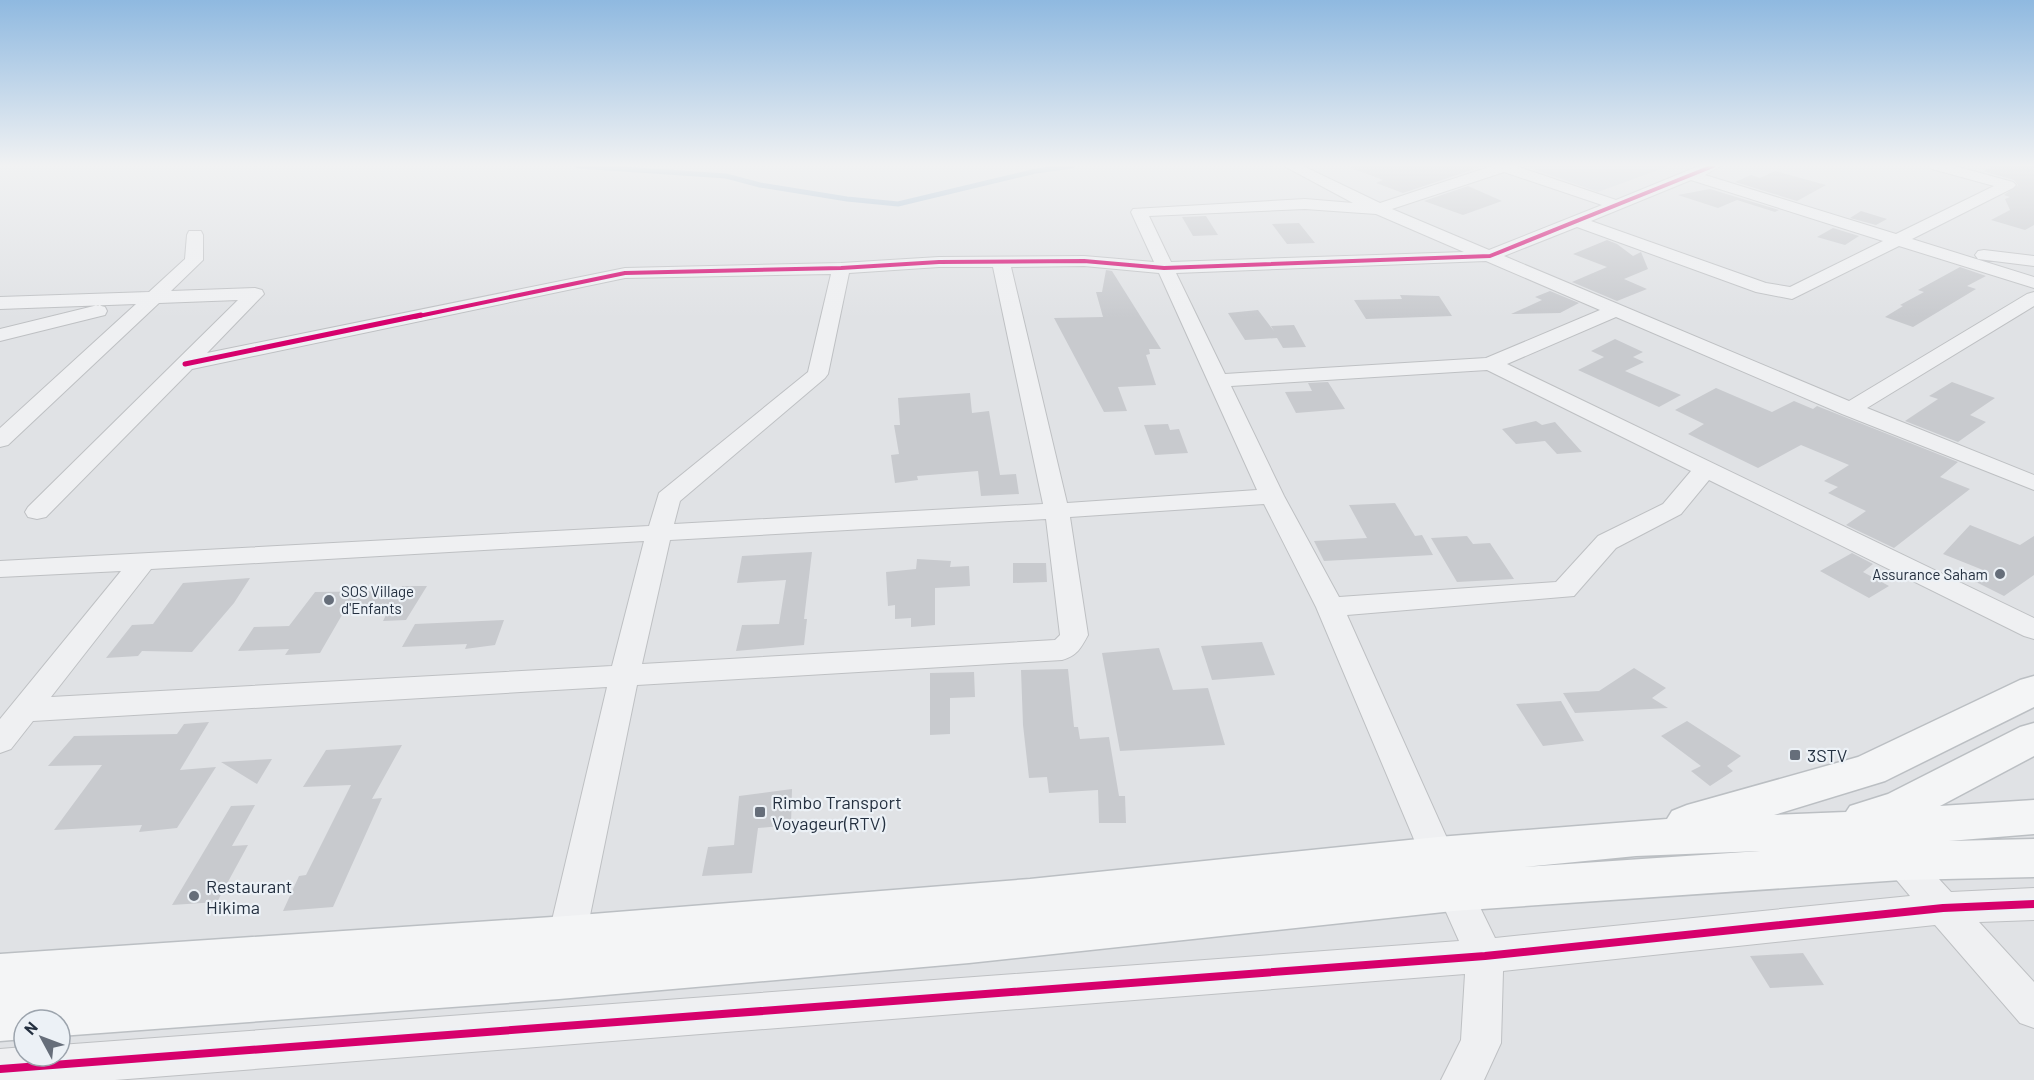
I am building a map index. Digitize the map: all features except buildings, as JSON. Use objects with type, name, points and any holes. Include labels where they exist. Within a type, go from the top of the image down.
[{"type":"main road","points":[[1647,857],[1870,770],[2034,690]]},
{"type":"main road","points":[[1825,830],[1901,807],[2034,738]]},
{"type":"main road","points":[[0,1017],[563,956],[969,923],[1445,873],[1647,857],[1825,830],[2034,818]]},
{"type":"main road","points":[[1647,857],[1901,861],[2034,858]]},
{"type":"main road","points":[[0,977],[563,956]]},
{"type":"street","points":[[1141,216],[1272,496],[1330,608],[1445,873],[1485,956],[1481,1043],[1462,1080]]},
{"type":"street","points":[[1396,216],[1850,409],[2034,483]]},
{"type":"street","points":[[185,364],[625,273],[842,268],[939,262],[1084,261],[1164,267],[1490,256],[1588,216]]},
{"type":"street","points":[[1834,216],[1980,260],[2034,283]]},
{"type":"street","points":[[1576,221],[1776,292],[1792,293],[1946,216]]},
{"type":"street","points":[[0,440],[194,260],[195,235]]},
{"type":"street","points":[[1980,260],[2034,261]]},
{"type":"street","points":[[25,710],[1062,650],[1074,635],[1057,511],[1001,261]]},
{"type":"street","points":[[563,956],[624,676],[668,498],[818,374],[842,268]]},
{"type":"street","points":[[0,303],[255,294],[37,512]]},
{"type":"street","points":[[0,335],[154,298]]},
{"type":"street","points":[[1850,409],[2034,298]]},
{"type":"street","points":[[1218,381],[1490,364],[1616,310]]},
{"type":"street","points":[[1490,364],[2034,629]]},
{"type":"street","points":[[1330,608],[1564,590],[1607,542],[1672,509],[1705,469]]},
{"type":"street","points":[[0,569],[659,531],[1057,511],[1272,496]]},
{"type":"street","points":[[0,741],[143,561]]},
{"type":"street","points":[[1901,861],[2034,1010]]},
{"type":"street","points":[[0,1069],[1485,956],[1943,908],[2034,904]]},
{"type":"cycle path","points":[[185,364],[625,273],[841,268],[939,262],[1084,261],[1164,268],[1490,256],[1588,216]]},
{"type":"cycle path","points":[[0,1069],[1485,956],[1943,908],[2034,904]]},
{"type":"place","name":"Assurance Saham","points":[[2000,574]]},
{"type":"place","name":"SOS Village d'Enfants","points":[[329,600]]},
{"type":"place","name":"3STV","points":[[1795,755]]},
{"type":"place","name":"Rimbo Transport Voyageur(RTV)","points":[[760,812]]},
{"type":"place","name":"Restaurant Hikima","points":[[194,896]]}]
